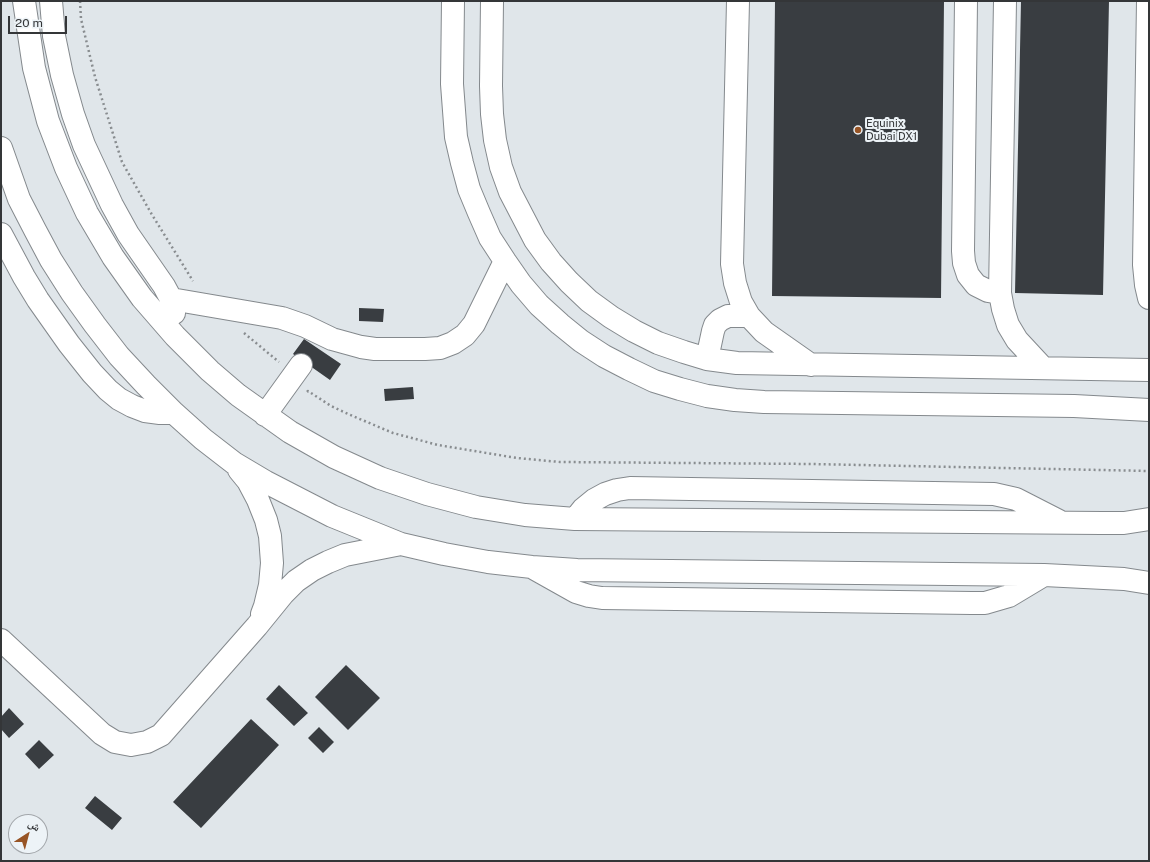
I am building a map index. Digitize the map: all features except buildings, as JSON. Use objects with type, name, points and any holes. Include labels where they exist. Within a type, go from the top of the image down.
[{"type":"street","points":[[24,1],[34,68],[48,121],[66,168],[87,214],[113,257],[142,298],[174,336],[210,371],[238,395],[265,415],[290,432],[334,457],[380,478],[427,494],[476,507],[525,516],[575,519],[1064,523],[1124,523],[1149,519]]},
{"type":"street","points":[[51,1],[54,36],[72,114],[97,175],[118,217],[171,299],[175,316],[174,336]]},
{"type":"street","points":[[453,1],[452,84],[456,137],[462,163],[476,207],[490,238],[521,284],[560,324],[581,341],[604,356],[654,381],[680,389],[707,396],[764,402],[1074,406],[1149,410]]},
{"type":"street","points":[[492,1],[491,86],[495,140],[501,167],[510,192],[535,240],[551,262],[589,301],[634,331],[658,343],[684,352],[706,358],[737,363],[1149,370]]},
{"type":"street","points":[[738,1],[732,264],[735,283],[741,302],[749,316],[764,332],[811,365]]},
{"type":"street","points":[[966,1],[962,251],[968,275],[976,285],[988,291],[1000,293]]},
{"type":"street","points":[[1005,1],[1000,293],[1003,310],[1008,325],[1017,340],[1043,368]]},
{"type":"street","points":[[1148,1],[1144,265],[1149,298]]},
{"type":"street","points":[[1,148],[20,199],[51,260],[95,325],[135,374],[174,413],[203,439],[234,463],[298,500],[366,531],[401,544],[474,560],[532,567],[577,570],[1044,575],[1124,579],[1149,583]]},
{"type":"street","points":[[24,277],[26,261],[35,230]]},
{"type":"street","points":[[1,234],[24,277],[53,322],[92,373],[108,390],[120,400],[145,411],[174,413]]},
{"type":"street","points":[[171,299],[282,318],[305,326],[332,339],[360,347],[375,349],[440,348],[453,343],[465,335],[474,324],[505,261]]},
{"type":"street","points":[[706,358],[715,325],[720,320],[728,316],[749,316]]},
{"type":"street","points":[[265,415],[301,365]]},
{"type":"street","points":[[1074,406],[1107,401],[1149,399]]},
{"type":"street","points":[[234,463],[248,480],[258,500],[266,520],[270,536],[272,563],[270,585],[265,606],[257,626]]},
{"type":"street","points":[[575,519],[584,509],[599,497],[617,490],[630,488],[994,494],[1016,499],[1064,523]]},
{"type":"street","points":[[1,640],[102,734],[115,742],[131,745],[147,742],[161,735],[257,626],[283,594],[296,581],[312,570],[346,555],[401,544]]},
{"type":"street","points":[[532,567],[576,592],[588,596],[610,599],[985,603],[1009,596],[1044,575]]},
{"type":"path","points":[[80,1],[81,19],[95,77],[122,162],[151,213],[193,281],[215,307]]},
{"type":"path","points":[[239,329],[279,362],[273,371],[306,395],[308,391],[336,409],[393,433],[445,446],[517,458],[560,462],[819,464],[1149,471]]},
{"type":"place","name":"Equinix Dubai DX1","points":[[858,130]]}]
